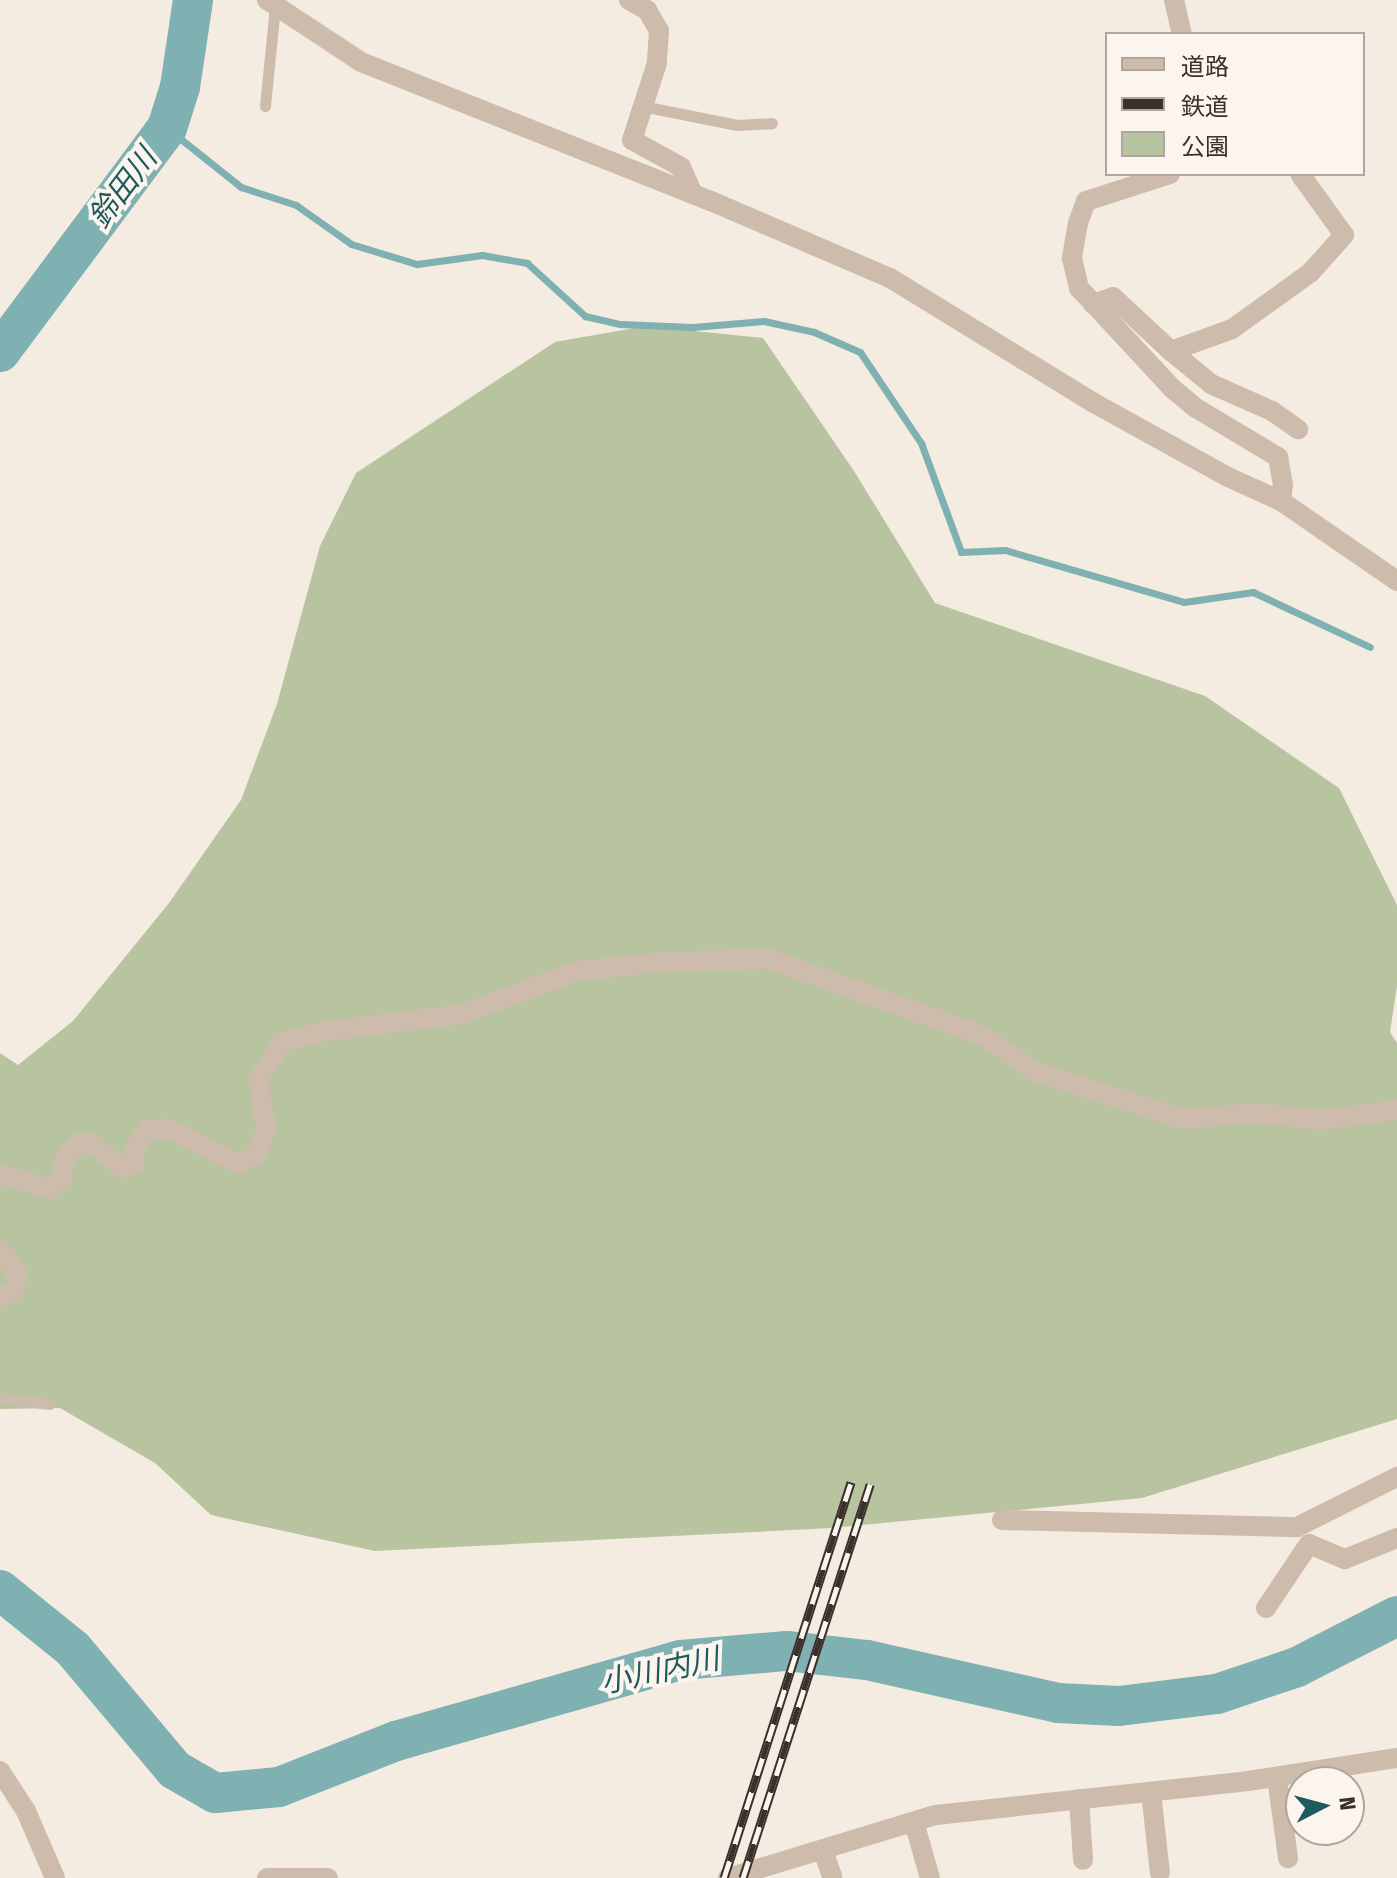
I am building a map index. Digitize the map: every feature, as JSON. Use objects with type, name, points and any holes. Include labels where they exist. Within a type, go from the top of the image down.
[{"type":"street","points":[[629,0],[647,10],[659,31],[657,63],[632,140],[681,167],[693,194]]},
{"type":"street","points":[[1174,0],[1182,32]]},
{"type":"street","points":[[271,2],[361,62],[693,194],[890,278],[1094,403],[1228,477],[1281,501],[1397,581]]},
{"type":"street","points":[[1164,176],[1086,201],[1078,223],[1072,258],[1079,288],[1173,389],[1196,408],[1278,457],[1283,485],[1281,501]]},
{"type":"street","points":[[1171,351],[1232,329],[1310,273],[1344,235],[1301,176]]},
{"type":"street","points":[[1093,304],[1113,297],[1211,384],[1272,411],[1298,429]]},
{"type":"street","points":[[0,1174],[49,1189],[62,1179],[65,1157],[79,1143],[91,1143],[122,1168],[134,1164],[136,1146],[147,1130],[168,1128],[239,1164],[257,1154],[266,1130],[258,1079],[282,1042],[326,1031],[462,1014],[577,971],[661,962],[769,959],[984,1036],[1034,1071],[1183,1119],[1256,1113],[1320,1120],[1397,1110]]},
{"type":"street","points":[[0,1249],[18,1275],[13,1292],[0,1297]]},
{"type":"street","points":[[1002,1520],[1297,1527],[1397,1477]]},
{"type":"street","points":[[1297,1527],[1309,1544],[1345,1559],[1397,1538]]},
{"type":"street","points":[[1266,1608],[1309,1544]]},
{"type":"street","points":[[728,1878],[936,1815],[1397,1762]]},
{"type":"street","points":[[0,1771],[26,1811],[55,1878]]},
{"type":"street","points":[[1277,1777],[1288,1858]]},
{"type":"street","points":[[1151,1792],[1160,1873]]},
{"type":"street","points":[[1079,1799],[1083,1860]]},
{"type":"street","points":[[914,1822],[930,1878]]},
{"type":"street","points":[[823,1851],[832,1876]]},
{"type":"street","points":[[267,1878],[328,1878]]},
{"type":"lane","points":[[265,106],[271,2]]},
{"type":"lane","points":[[642,106],[737,125],[772,123]]},
{"type":"lane","points":[[0,1398],[50,1404]]},
{"type":"green space","points":[[646,326],[763,338],[854,471],[935,603],[1205,696],[1339,788],[1397,905],[1397,986],[1390,1032],[1397,1043],[1397,1419],[1142,1498],[831,1528],[375,1551],[211,1515],[155,1463],[60,1408],[0,1409],[0,1053],[18,1065],[73,1021],[169,903],[241,800],[277,704],[320,546],[356,473],[555,342]]},
{"type":"waterway","name":"鈴田川","points":[[0,352],[167,128],[180,87],[193,0]]},
{"type":"waterway","points":[[167,128],[241,187],[296,205],[351,244],[417,264],[482,255],[527,263],[585,316],[620,324],[693,327],[764,321],[814,332],[860,352],[921,443],[961,552],[1005,550],[1184,602],[1253,592],[1370,647]]},
{"type":"waterway","name":"小川内川","points":[[0,1590],[73,1649],[175,1770],[215,1793],[279,1787],[396,1741],[681,1660],[787,1651],[867,1660],[1058,1703],[1119,1706],[1217,1694],[1297,1667],[1397,1616]]},
{"type":"railway","points":[[724,1878],[851,1482]]},
{"type":"railway","points":[[743,1878],[870,1484]]}]
